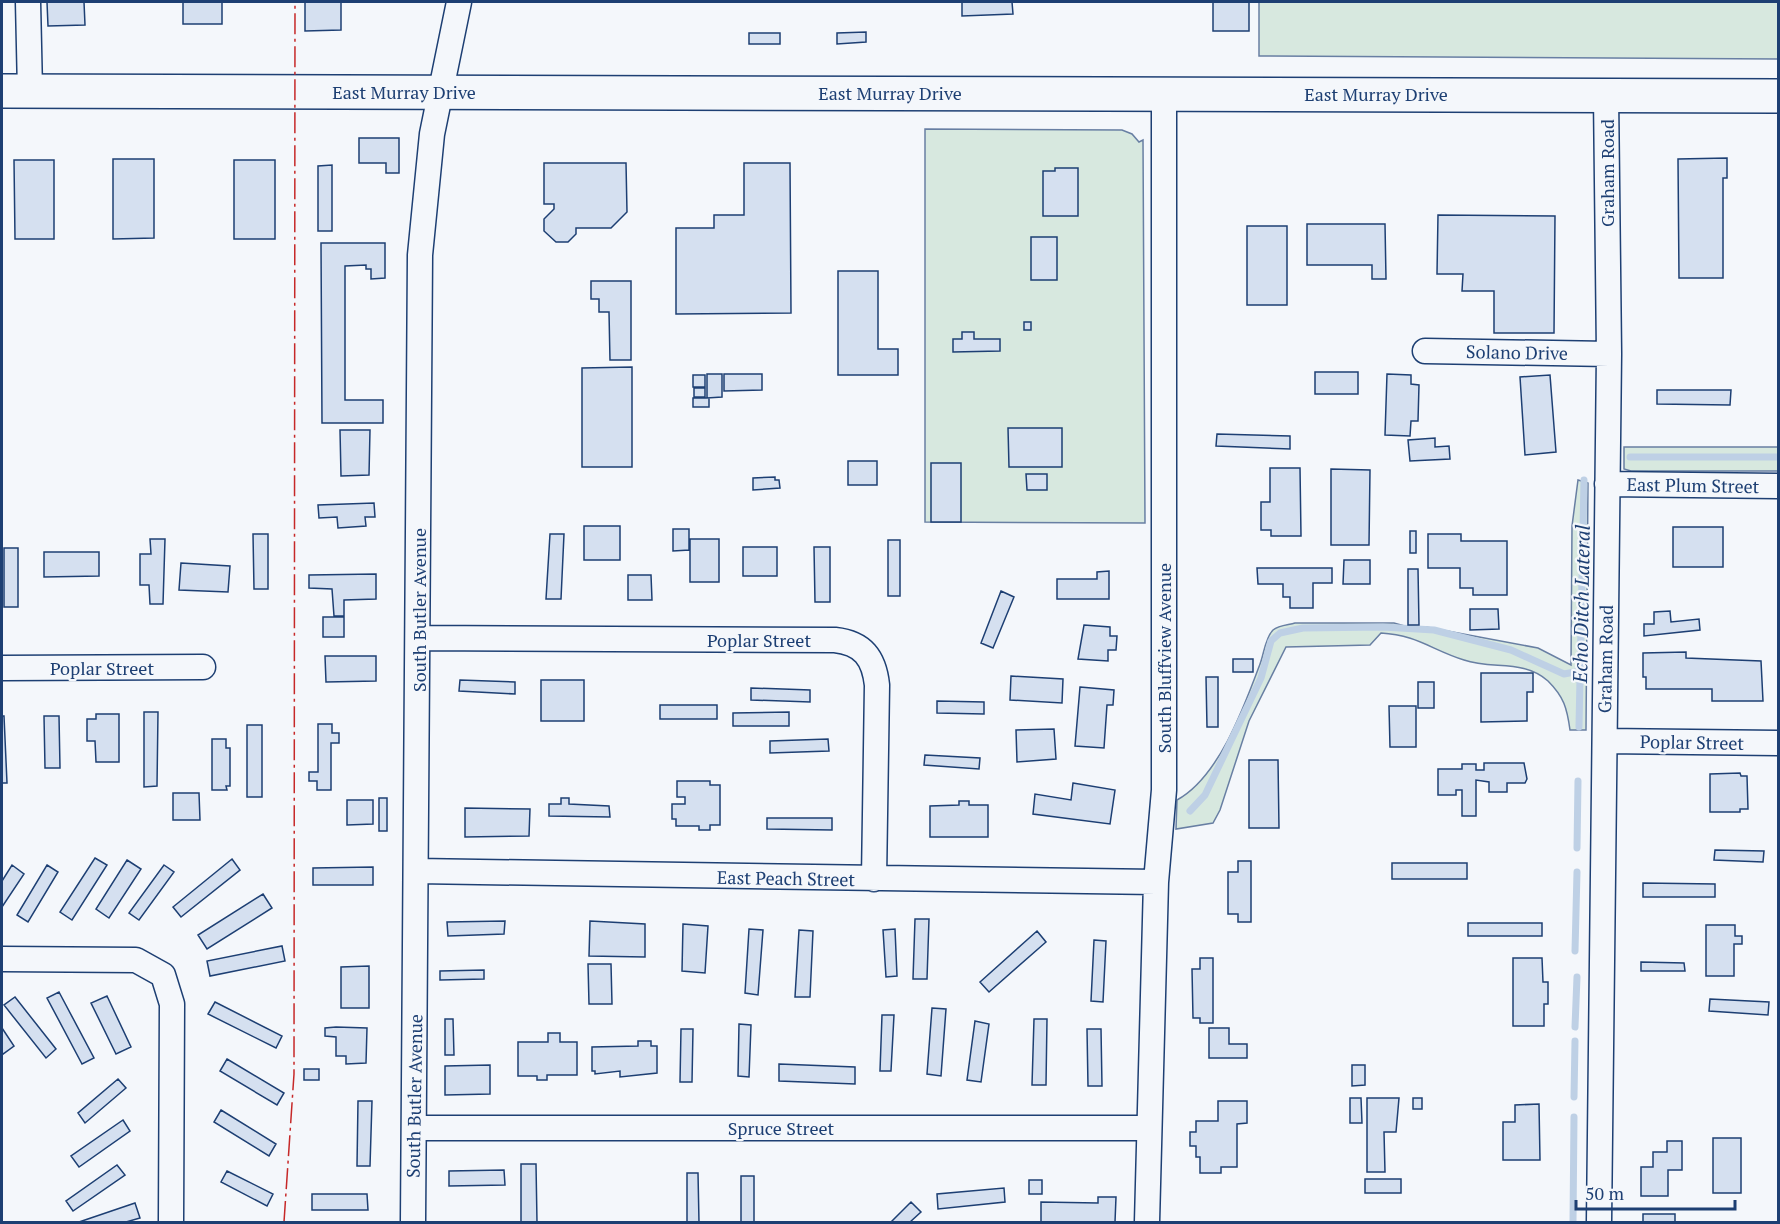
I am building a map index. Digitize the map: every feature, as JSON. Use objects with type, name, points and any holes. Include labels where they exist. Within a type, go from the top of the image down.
[{"type":"highway","name":"East Murray Drive","points":[[16,91],[1779,96]]},
{"type":"street","points":[[16,91],[28,2]]},
{"type":"street","name":"South Butler Avenue","points":[[413,1222],[420,255],[432,134],[459,2]]},
{"type":"street","name":"South Bluffview Avenue","points":[[1148,1222],[1148,1128],[1156,882],[1164,790],[1164,94]]},
{"type":"street","name":"Graham Road","points":[[1599,1222],[1608,354],[1606,95]]},
{"type":"street","name":"Solano Drive","points":[[1425,351],[1608,354]]},
{"type":"street","name":"East Plum Street","points":[[1607,484],[1779,486]]},
{"type":"street","name":"Poplar Street","points":[[419,638],[835,640],[857,645],[866,652],[873,663],[877,685],[874,879]]},
{"type":"street","name":"Poplar Street","points":[[2,668],[203,667]]},
{"type":"street","name":"Poplar Street","points":[[1605,741],[1779,743]]},
{"type":"street","name":"East Peach Street","points":[[417,871],[1156,882]]},
{"type":"street","points":[[2,959],[136,960],[163,975],[172,1004],[171,1222]]},
{"type":"street","name":"Spruce Street","points":[[414,1128],[1148,1128]]},
{"type":"shaded area","points":[[1259,2],[1778,2],[1778,59],[1259,56]]},
{"type":"shaded area","points":[[925,129],[1122,130],[1132,134],[1139,142],[1143,140],[1145,523],[925,522]]},
{"type":"shaded area","points":[[1624,447],[1778,447],[1778,471],[1631,471],[1624,469]]},
{"type":"shaded area","points":[[1578,480],[1588,483],[1586,730],[1570,730],[1566,709],[1558,692],[1538,674],[1518,667],[1475,663],[1394,634],[1381,633],[1370,645],[1286,647],[1249,721],[1220,810],[1213,823],[1176,829],[1177,800],[1192,789],[1218,758],[1238,720],[1268,637],[1278,627],[1295,623],[1394,623],[1408,627],[1426,627],[1538,648],[1571,665],[1572,526]]},
{"type":"building","points":[[47,2],[84,2],[85,25],[48,26]]},
{"type":"building","points":[[183,2],[222,2],[222,24],[183,24]]},
{"type":"building","points":[[305,2],[341,2],[341,30],[305,31]]},
{"type":"building","points":[[962,2],[1012,2],[1013,14],[962,16]]},
{"type":"building","points":[[1213,2],[1249,2],[1249,31],[1213,31]]},
{"type":"building","points":[[866,32],[866,42],[837,44],[837,33]]},
{"type":"building","points":[[749,33],[780,33],[780,44],[749,44]]},
{"type":"building","points":[[359,138],[399,138],[399,173],[386,173],[386,163],[359,163]]},
{"type":"building","points":[[1727,158],[1727,178],[1723,178],[1723,278],[1679,278],[1678,159]]},
{"type":"building","points":[[113,159],[154,159],[154,238],[113,239]]},
{"type":"building","points":[[14,160],[54,160],[54,239],[15,239]]},
{"type":"building","points":[[234,160],[275,160],[275,239],[234,239]]},
{"type":"building","points":[[544,163],[626,163],[627,212],[611,228],[576,228],[576,234],[568,242],[556,242],[544,231],[544,219],[554,209],[554,204],[544,204]]},
{"type":"building","points":[[744,163],[790,163],[791,313],[676,314],[676,228],[714,228],[714,215],[744,215]]},
{"type":"building","points":[[332,165],[332,231],[318,231],[318,166]]},
{"type":"building","points":[[1055,168],[1078,168],[1078,216],[1043,216],[1043,171],[1055,171]]},
{"type":"building","points":[[1438,215],[1555,216],[1554,333],[1494,333],[1494,291],[1462,291],[1463,274],[1437,274]]},
{"type":"building","points":[[1307,224],[1385,224],[1386,279],[1372,279],[1372,265],[1307,265]]},
{"type":"building","points":[[1247,226],[1287,226],[1287,305],[1247,305]]},
{"type":"building","points":[[1031,237],[1057,237],[1057,280],[1031,280]]},
{"type":"building","points":[[321,243],[385,243],[385,278],[371,279],[371,269],[366,269],[366,265],[345,266],[345,400],[383,400],[383,423],[322,423]]},
{"type":"building","points":[[838,271],[878,271],[878,349],[898,349],[898,375],[838,375]]},
{"type":"building","points":[[591,281],[631,281],[631,360],[610,360],[609,312],[599,312],[599,299],[591,299]]},
{"type":"building","points":[[1024,322],[1031,322],[1031,330],[1024,330]]},
{"type":"building","points":[[962,332],[974,332],[974,339],[1000,339],[1000,351],[953,352],[953,339],[962,339]]},
{"type":"building","points":[[632,367],[632,467],[582,467],[582,368]]},
{"type":"building","points":[[1315,372],[1358,372],[1358,394],[1315,394]]},
{"type":"building","points":[[707,374],[722,374],[722,397],[707,398]]},
{"type":"building","points":[[724,374],[762,374],[762,390],[724,391]]},
{"type":"building","points":[[1387,374],[1411,375],[1411,384],[1419,385],[1418,421],[1411,421],[1410,436],[1385,435]]},
{"type":"building","points":[[693,375],[705,375],[705,387],[693,387]]},
{"type":"building","points":[[1550,375],[1556,452],[1525,455],[1520,377]]},
{"type":"building","points":[[694,388],[705,388],[705,397],[694,397]]},
{"type":"building","points":[[1657,390],[1731,390],[1730,405],[1657,404]]},
{"type":"building","points":[[693,398],[709,398],[709,407],[693,407]]},
{"type":"building","points":[[1008,428],[1062,428],[1062,467],[1009,467]]},
{"type":"building","points":[[340,430],[370,430],[369,475],[341,476]]},
{"type":"building","points":[[1217,434],[1290,436],[1290,449],[1216,446]]},
{"type":"building","points":[[1435,438],[1435,447],[1449,446],[1450,459],[1410,461],[1408,440]]},
{"type":"building","points":[[848,461],[877,461],[877,485],[848,485]]},
{"type":"building","points":[[931,463],[961,463],[961,522],[931,522]]},
{"type":"building","points":[[1270,468],[1300,468],[1301,536],[1271,536],[1271,530],[1261,530],[1261,502],[1270,502]]},
{"type":"building","points":[[1331,469],[1370,470],[1369,545],[1331,545]]},
{"type":"building","points":[[1026,474],[1047,474],[1047,490],[1027,490]]},
{"type":"building","points":[[775,477],[775,480],[779,480],[780,488],[753,490],[753,478]]},
{"type":"building","points":[[374,503],[375,517],[365,517],[366,526],[338,528],[337,517],[319,518],[318,505]]},
{"type":"building","points":[[584,526],[620,526],[620,560],[584,560]]},
{"type":"building","points":[[1673,527],[1723,527],[1723,567],[1673,567]]},
{"type":"building","points":[[673,529],[689,529],[689,550],[673,551]]},
{"type":"building","points":[[1410,531],[1416,531],[1416,553],[1410,553]]},
{"type":"building","points":[[253,534],[268,534],[268,589],[254,589]]},
{"type":"building","points":[[550,534],[564,534],[561,599],[546,599]]},
{"type":"building","points":[[1428,534],[1461,534],[1461,541],[1507,541],[1507,595],[1473,595],[1473,588],[1460,588],[1460,568],[1428,568]]},
{"type":"building","points":[[150,539],[165,539],[163,604],[150,604],[149,585],[140,585],[140,554],[151,554]]},
{"type":"building","points":[[690,539],[719,539],[719,582],[690,582]]},
{"type":"building","points":[[888,540],[900,540],[900,596],[888,596]]},
{"type":"building","points":[[743,547],[777,547],[777,576],[743,576]]},
{"type":"building","points":[[814,547],[830,547],[830,602],[815,602]]},
{"type":"building","points":[[4,548],[18,548],[18,607],[4,607]]},
{"type":"building","points":[[44,552],[99,552],[99,576],[44,577]]},
{"type":"building","points":[[1344,560],[1370,560],[1370,584],[1343,584]]},
{"type":"building","points":[[181,563],[230,566],[228,592],[179,590]]},
{"type":"building","points":[[1257,568],[1332,568],[1332,583],[1313,583],[1313,608],[1290,608],[1290,597],[1283,597],[1283,584],[1258,584]]},
{"type":"building","points":[[1408,569],[1418,569],[1419,625],[1408,625]]},
{"type":"building","points":[[1109,571],[1109,599],[1057,599],[1057,579],[1097,579],[1097,572]]},
{"type":"building","points":[[376,574],[376,599],[344,600],[344,616],[334,616],[332,589],[309,588],[309,575]]},
{"type":"building","points":[[628,575],[651,575],[652,600],[628,600]]},
{"type":"building","points":[[1001,591],[1014,597],[993,648],[981,643]]},
{"type":"building","points":[[1470,609],[1498,609],[1499,629],[1470,630]]},
{"type":"building","points":[[1670,611],[1671,622],[1699,619],[1700,630],[1644,636],[1644,624],[1654,624],[1654,612]]},
{"type":"building","points":[[323,617],[344,617],[344,637],[323,637]]},
{"type":"building","points":[[1084,625],[1110,627],[1110,636],[1117,636],[1116,650],[1108,650],[1108,661],[1078,659]]},
{"type":"building","points":[[1686,652],[1686,658],[1761,661],[1763,701],[1712,701],[1712,689],[1646,689],[1646,677],[1643,677],[1643,653]]},
{"type":"building","points":[[325,656],[376,656],[376,681],[326,682]]},
{"type":"building","points":[[1233,659],[1253,659],[1253,672],[1233,672]]},
{"type":"building","points":[[1481,673],[1533,673],[1533,692],[1527,692],[1527,721],[1481,722]]},
{"type":"building","points":[[1011,676],[1063,679],[1062,703],[1010,700]]},
{"type":"building","points":[[1206,677],[1218,677],[1218,727],[1207,727]]},
{"type":"building","points":[[460,680],[515,682],[515,694],[459,691]]},
{"type":"building","points":[[541,680],[584,680],[584,721],[541,721]]},
{"type":"building","points":[[1418,682],[1434,682],[1434,708],[1418,708]]},
{"type":"building","points":[[1080,687],[1114,690],[1113,705],[1107,705],[1104,748],[1075,746]]},
{"type":"building","points":[[751,688],[810,690],[810,702],[751,700]]},
{"type":"building","points":[[937,701],[984,702],[984,714],[937,713]]},
{"type":"building","points":[[660,705],[717,705],[717,719],[660,719]]},
{"type":"building","points":[[1389,706],[1416,706],[1416,747],[1390,747]]},
{"type":"building","points":[[144,712],[158,712],[157,786],[144,787]]},
{"type":"building","points":[[789,712],[789,726],[733,726],[733,713]]},
{"type":"building","points":[[96,714],[119,714],[119,762],[96,762],[95,741],[87,741],[87,719],[96,719]]},
{"type":"building","points":[[2,716],[4,716],[7,783],[2,783]]},
{"type":"building","points":[[44,716],[59,716],[60,768],[45,768]]},
{"type":"building","points":[[318,724],[332,724],[332,733],[339,733],[339,743],[331,743],[331,790],[317,790],[317,781],[309,781],[309,772],[318,772]]},
{"type":"building","points":[[247,725],[262,725],[262,797],[247,797]]},
{"type":"building","points":[[1054,729],[1056,759],[1017,762],[1016,730]]},
{"type":"building","points":[[212,739],[226,739],[226,748],[230,748],[230,786],[226,786],[227,790],[212,790]]},
{"type":"building","points":[[828,739],[829,751],[770,753],[770,741]]},
{"type":"building","points":[[925,755],[980,758],[979,769],[924,765]]},
{"type":"building","points":[[1249,760],[1278,760],[1279,828],[1249,828]]},
{"type":"building","points":[[1484,763],[1524,763],[1527,779],[1525,783],[1507,783],[1507,792],[1489,792],[1489,782],[1476,780],[1476,816],[1462,816],[1462,790],[1456,790],[1456,795],[1438,795],[1438,769],[1462,769],[1462,764],[1476,764],[1476,770],[1484,770]]},
{"type":"building","points":[[1740,773],[1741,776],[1747,776],[1748,809],[1740,809],[1740,812],[1710,812],[1710,774]]},
{"type":"building","points":[[677,781],[710,781],[710,785],[720,785],[720,825],[710,825],[710,830],[699,830],[699,826],[676,826],[676,819],[672,819],[672,804],[685,804],[685,797],[677,797]]},
{"type":"building","points":[[1073,783],[1115,790],[1110,824],[1033,814],[1035,794],[1071,800]]},
{"type":"building","points":[[173,793],[199,793],[200,820],[173,820]]},
{"type":"building","points":[[379,798],[387,798],[387,831],[379,831]]},
{"type":"building","points":[[561,798],[569,798],[569,804],[609,806],[610,817],[549,816],[549,804],[561,804]]},
{"type":"building","points":[[347,800],[373,800],[373,824],[347,825]]},
{"type":"building","points":[[959,801],[969,801],[969,805],[988,805],[988,837],[930,837],[930,806],[959,805]]},
{"type":"building","points":[[465,808],[530,809],[529,836],[465,837]]},
{"type":"building","points":[[767,818],[832,818],[832,830],[767,829]]},
{"type":"building","points":[[1715,850],[1764,851],[1763,862],[1714,860]]},
{"type":"building","points":[[95,858],[107,865],[72,920],[60,912]]},
{"type":"building","points":[[232,859],[240,870],[181,917],[173,907]]},
{"type":"building","points":[[127,860],[141,869],[109,918],[96,909]]},
{"type":"building","points":[[1238,861],[1251,861],[1251,922],[1238,922],[1238,914],[1228,914],[1228,872],[1238,872]]},
{"type":"building","points":[[1392,863],[1467,863],[1467,879],[1392,879]]},
{"type":"building","points":[[12,865],[24,874],[2,907],[2,881]]},
{"type":"building","points":[[47,865],[58,872],[28,922],[17,915]]},
{"type":"building","points":[[164,865],[174,872],[139,920],[129,913]]},
{"type":"building","points":[[373,867],[373,885],[313,885],[313,868]]},
{"type":"building","points":[[1643,883],[1715,884],[1715,897],[1643,897]]},
{"type":"building","points":[[263,894],[272,908],[207,949],[198,935]]},
{"type":"building","points":[[915,919],[929,919],[927,979],[913,979]]},
{"type":"building","points":[[505,921],[504,934],[448,936],[447,922]]},
{"type":"building","points":[[590,921],[645,924],[645,957],[589,956]]},
{"type":"building","points":[[1468,923],[1542,923],[1542,936],[1468,936]]},
{"type":"building","points":[[683,924],[708,926],[705,973],[682,971]]},
{"type":"building","points":[[1706,925],[1735,925],[1735,936],[1742,936],[1742,944],[1734,944],[1734,976],[1706,976]]},
{"type":"building","points":[[749,929],[763,930],[758,995],[745,993]]},
{"type":"building","points":[[895,929],[897,976],[886,977],[883,930]]},
{"type":"building","points":[[799,930],[813,931],[810,997],[795,997]]},
{"type":"building","points":[[1037,931],[1046,942],[989,992],[980,982]]},
{"type":"building","points":[[1094,940],[1106,941],[1103,1002],[1091,1001]]},
{"type":"building","points":[[282,946],[285,961],[210,976],[207,961]]},
{"type":"building","points":[[1200,958],[1213,958],[1213,1023],[1200,1023],[1200,1018],[1193,1018],[1192,969],[1200,969]]},
{"type":"building","points":[[1513,958],[1542,958],[1543,982],[1548,982],[1548,1004],[1544,1004],[1544,1026],[1513,1026]]},
{"type":"building","points":[[1641,962],[1684,963],[1685,971],[1641,971]]},
{"type":"building","points":[[588,964],[611,964],[612,1004],[589,1004]]},
{"type":"building","points":[[369,966],[369,1008],[341,1008],[341,967]]},
{"type":"building","points":[[484,970],[484,979],[440,980],[440,971]]},
{"type":"building","points":[[59,992],[94,1058],[82,1064],[47,998]]},
{"type":"building","points":[[107,996],[131,1047],[116,1054],[91,1003]]},
{"type":"building","points":[[15,997],[56,1049],[46,1058],[4,1005]]},
{"type":"building","points":[[1710,999],[1769,1002],[1768,1015],[1709,1011]]},
{"type":"building","points":[[215,1002],[282,1036],[276,1048],[208,1014]]},
{"type":"building","points":[[932,1008],[946,1009],[941,1076],[927,1074]]},
{"type":"building","points":[[882,1015],[894,1015],[891,1071],[880,1071]]},
{"type":"building","points":[[445,1019],[453,1019],[454,1055],[445,1055]]},
{"type":"building","points":[[1034,1019],[1047,1019],[1046,1085],[1032,1085]]},
{"type":"building","points":[[975,1021],[989,1024],[981,1082],[967,1080]]},
{"type":"building","points":[[739,1024],[751,1025],[749,1077],[738,1076]]},
{"type":"building","points":[[2,1028],[14,1046],[3,1054],[2,1052]]},
{"type":"building","points":[[325,1028],[367,1028],[366,1063],[346,1064],[346,1056],[336,1056],[336,1037],[325,1036]]},
{"type":"building","points":[[1209,1028],[1229,1028],[1229,1044],[1247,1044],[1247,1058],[1209,1058]]},
{"type":"building","points":[[681,1029],[693,1029],[692,1082],[680,1082]]},
{"type":"building","points":[[1087,1029],[1101,1029],[1102,1086],[1088,1086]]},
{"type":"building","points":[[548,1033],[560,1033],[560,1042],[577,1042],[577,1075],[547,1075],[547,1080],[537,1080],[537,1076],[518,1076],[518,1042],[548,1042]]},
{"type":"building","points":[[638,1041],[651,1041],[651,1046],[657,1046],[657,1073],[620,1077],[620,1071],[595,1074],[595,1071],[592,1071],[592,1047],[638,1046]]},
{"type":"building","points":[[227,1059],[284,1093],[277,1105],[220,1071]]},
{"type":"building","points":[[779,1064],[855,1067],[855,1084],[779,1081]]},
{"type":"building","points":[[490,1065],[490,1094],[445,1095],[445,1066]]},
{"type":"building","points":[[1352,1065],[1365,1065],[1365,1085],[1352,1086]]},
{"type":"building","points":[[304,1069],[319,1069],[319,1080],[304,1080]]},
{"type":"building","points":[[118,1079],[126,1088],[85,1123],[78,1113]]},
{"type":"building","points":[[1350,1098],[1361,1098],[1362,1123],[1350,1123]]},
{"type":"building","points":[[1367,1098],[1399,1098],[1396,1132],[1384,1132],[1385,1172],[1367,1172]]},
{"type":"building","points":[[1413,1098],[1422,1098],[1422,1109],[1413,1109]]},
{"type":"building","points":[[358,1101],[372,1101],[370,1166],[357,1166]]},
{"type":"building","points":[[1218,1101],[1247,1101],[1247,1123],[1237,1124],[1237,1167],[1221,1167],[1221,1173],[1200,1173],[1200,1157],[1196,1157],[1196,1146],[1190,1146],[1190,1132],[1196,1132],[1196,1121],[1218,1121]]},
{"type":"building","points":[[1539,1104],[1540,1160],[1503,1160],[1503,1122],[1515,1122],[1515,1105]]},
{"type":"building","points":[[221,1110],[276,1144],[269,1156],[214,1122]]},
{"type":"building","points":[[123,1120],[130,1131],[79,1167],[71,1156]]},
{"type":"building","points":[[1713,1138],[1741,1138],[1741,1193],[1713,1193]]},
{"type":"building","points":[[1667,1141],[1682,1141],[1682,1170],[1668,1170],[1668,1196],[1641,1196],[1641,1167],[1653,1167],[1653,1152],[1667,1152]]},
{"type":"building","points":[[521,1164],[536,1164],[537,1222],[521,1222]]},
{"type":"building","points":[[117,1165],[125,1175],[73,1211],[66,1201]]},
{"type":"building","points":[[504,1170],[505,1185],[449,1186],[449,1171]]},
{"type":"building","points":[[227,1171],[273,1194],[267,1206],[221,1182]]},
{"type":"building","points":[[687,1173],[698,1173],[699,1222],[687,1222]]},
{"type":"building","points":[[741,1176],[754,1176],[754,1222],[741,1222]]},
{"type":"building","points":[[1365,1179],[1401,1179],[1401,1193],[1365,1193]]},
{"type":"building","points":[[1029,1180],[1042,1180],[1042,1194],[1029,1194]]},
{"type":"building","points":[[1004,1188],[1005,1202],[938,1209],[937,1194]]},
{"type":"building","points":[[312,1194],[367,1194],[368,1210],[312,1210]]},
{"type":"building","points":[[1098,1197],[1116,1197],[1115,1222],[1041,1222],[1041,1202],[1098,1203]]},
{"type":"building","points":[[911,1202],[921,1212],[910,1222],[891,1222]]},
{"type":"building","points":[[135,1203],[140,1218],[126,1222],[79,1222]]},
{"type":"building","points":[[1643,1214],[1675,1214],[1675,1222],[1643,1222]]},
{"type":"waterway","name":"Echo Ditch Lateral","points":[[1630,457],[1778,457]]},
{"type":"waterway","name":"Echo Ditch Lateral","points":[[1579,727],[1584,480]]},
{"type":"waterway","points":[[1190,811],[1205,795],[1261,678],[1271,641],[1280,633],[1303,628],[1383,627],[1434,630],[1511,650],[1564,674],[1580,671]]},
{"type":"waterway","name":"Echo Ditch Lateral","points":[[1577,848],[1578,781]]},
{"type":"waterway","name":"Echo Ditch Lateral","points":[[1575,951],[1577,872]]},
{"type":"waterway","name":"Echo Ditch Lateral","points":[[1575,1027],[1577,977]]},
{"type":"waterway","name":"Echo Ditch Lateral","points":[[1574,1097],[1575,1041]]},
{"type":"waterway","name":"Echo Ditch Lateral","points":[[1573,1222],[1574,1117]]},
{"type":"power","points":[[284,1222],[294,1074],[295,2]]}]
